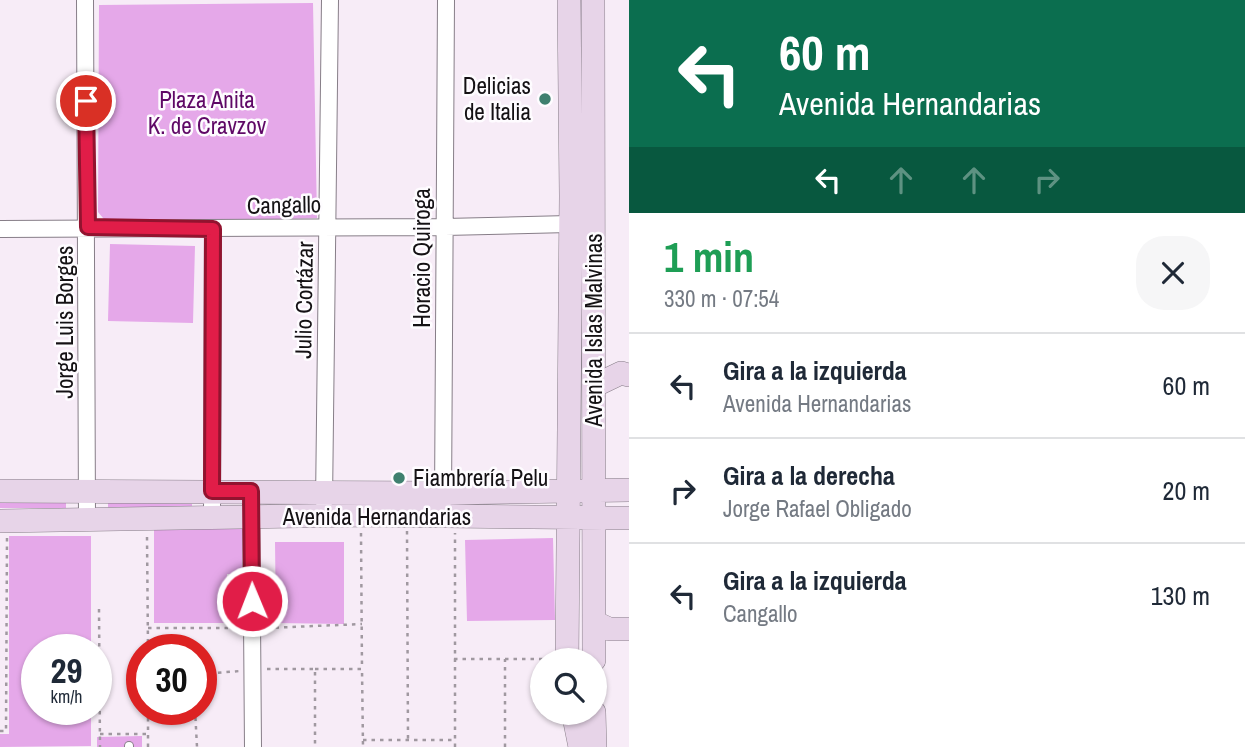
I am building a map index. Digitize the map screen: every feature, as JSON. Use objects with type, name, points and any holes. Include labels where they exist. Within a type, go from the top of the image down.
[{"type":"main road","name":"Avenida Islas Malvinas","points":[[567,648],[569,0]]},
{"type":"main road","name":"Avenida Islas Malvinas","points":[[593,0],[594,648]]},
{"type":"main road","points":[[570,196],[593,88]]},
{"type":"main road","points":[[594,386],[621,373],[629,375]]},
{"type":"main road","name":"Avenida Hernandarias","points":[[4,521],[251,517],[324,504],[443,493],[629,490]]},
{"type":"main road","name":"Avenida Hernandarias","points":[[0,492],[251,491],[324,504],[360,515],[629,518]]},
{"type":"main road","points":[[594,622],[609,629],[629,629]]},
{"type":"main road","points":[[567,747],[568,725]]},
{"type":"main road","points":[[576,725],[580,747]]},
{"type":"main road","points":[[594,725],[595,747]]},
{"type":"street","name":"Jorge Luis Borges","points":[[85,0],[88,227],[87,518]]},
{"type":"street","name":"Julio Cortázar","points":[[324,504],[330,0]]},
{"type":"street","name":"Horacio Quiroga","points":[[446,0],[443,493],[449,517]]},
{"type":"street","name":"Cangallo","points":[[0,229],[569,224]]},
{"type":"street","points":[[212,518],[213,229]]},
{"type":"street","points":[[251,491],[253,747]]},
{"type":"path","points":[[360,515],[363,747]]},
{"type":"path","points":[[407,517],[408,740]]},
{"type":"path","points":[[449,517],[455,747]]},
{"type":"path","points":[[147,519],[148,634]]},
{"type":"path","points":[[0,731],[6,731],[4,521]]},
{"type":"path","points":[[99,609],[100,747]]},
{"type":"path","points":[[454,659],[530,659]]},
{"type":"path","points":[[505,659],[505,747]]},
{"type":"path","points":[[217,672],[252,669],[362,669]]},
{"type":"path","points":[[315,747],[316,669]]},
{"type":"path","points":[[148,725],[148,747]]},
{"type":"path","points":[[196,725],[197,747]]},
{"type":"path","points":[[100,734],[148,734]]},
{"type":"path","points":[[362,740],[454,740]]},
{"type":"green space","name":"Plaza Anita K. de Cravzov","points":[[313,3],[317,218],[108,224],[98,212],[99,5]]},
{"type":"green space","points":[[110,244],[195,246],[193,323],[108,321]]},
{"type":"green space","points":[[0,501],[66,501],[66,508],[0,508]]},
{"type":"green space","points":[[108,501],[192,501],[192,508],[108,509]]},
{"type":"green space","points":[[154,525],[242,525],[242,574],[227,574],[226,623],[154,623]]},
{"type":"green space","points":[[9,536],[91,536],[91,634],[21,634],[21,725],[91,725],[91,746],[0,747],[0,734],[9,734]]},
{"type":"green space","points":[[553,538],[555,620],[467,621],[465,540]]},
{"type":"green space","points":[[275,542],[344,542],[344,624],[276,623]]},
{"type":"green space","points":[[142,736],[142,747],[97,747],[97,737]]},
{"type":"place","name":"Delicias de Italia","points":[[545,99]]},
{"type":"place","name":"Fiambrería Pelu","points":[[399,478]]},
{"type":"route","points":[[86,101],[88,227],[213,229],[212,491],[251,491],[252,601]]}]
